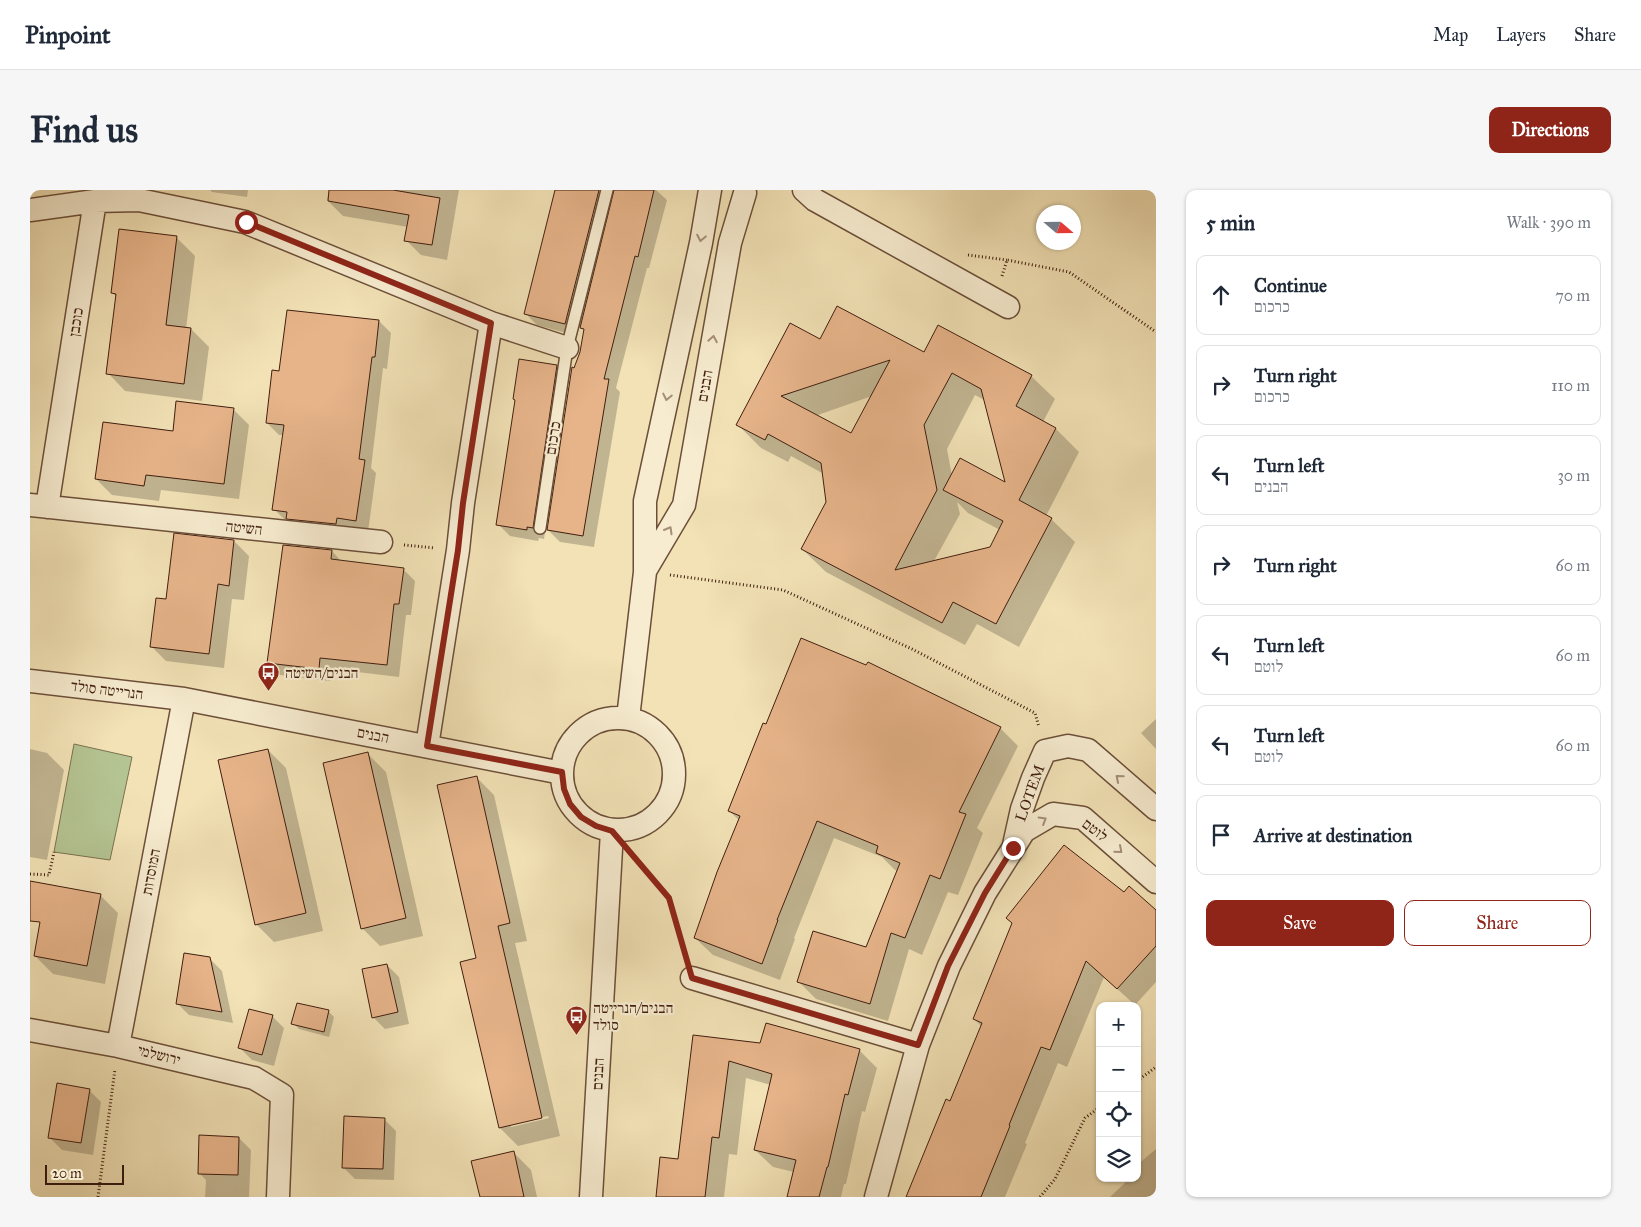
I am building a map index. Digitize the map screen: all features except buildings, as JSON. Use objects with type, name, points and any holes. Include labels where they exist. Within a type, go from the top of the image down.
[{"type":"street","name":"הבנים","points":[[628,718],[645,572],[645,501],[699,252],[710,190]]},
{"type":"street","points":[[721,190],[733,194],[750,192]]},
{"type":"street","points":[[804,190],[815,200],[1002,304]]},
{"type":"street","name":"הבנים","points":[[645,572],[684,505],[730,243],[750,192]]},
{"type":"street","points":[[30,210],[95,202],[139,200],[246,222],[491,323],[567,348]]},
{"type":"street","name":"כוכבן","points":[[38,506],[95,202]]},
{"type":"street","points":[[427,746],[491,323]]},
{"type":"street","name":"השיטה","points":[[38,506],[381,542]]},
{"type":"street","name":"הנרייטה סולד","points":[[30,681],[184,699]]},
{"type":"street","name":"הבנים","points":[[184,699],[562,772]]},
{"type":"street","name":"המוסדות","points":[[118,1046],[184,699]]},
{"type":"street","points":[[609,718],[628,718],[646,725],[661,737],[671,754],[675,773],[674,782],[672,792],[663,809],[649,822],[631,829],[612,831],[596,826],[581,817],[570,804],[564,789],[562,772],[566,754],[576,737],[590,725],[609,718]]},
{"type":"street","name":"LOTEM","points":[[1013,848],[1022,809],[1033,778],[1046,751],[1068,746],[1088,750],[1156,809]]},
{"type":"street","name":"לוטם","points":[[876,1197],[918,1045],[948,966],[985,893],[1024,831],[1053,814],[1083,818],[1156,882]]},
{"type":"street","name":"הבנים","points":[[591,1197],[612,831]]},
{"type":"street","points":[[692,978],[918,1045]]},
{"type":"street","name":"ירושלמי","points":[[30,1030],[118,1046],[254,1078],[282,1095],[278,1197]]},
{"type":"lane","name":"כרכום","points":[[540,528],[567,348],[607,190]]},
{"type":"path","points":[[1002,304],[1007,260],[1069,272],[1156,332]]},
{"type":"path","points":[[381,542],[458,550]]},
{"type":"path","points":[[645,572],[783,590],[912,649],[1035,713],[1046,751]]},
{"type":"path","points":[[612,831],[669,898],[692,978]]},
{"type":"path","points":[[30,874],[49,875],[54,852]]},
{"type":"path","points":[[98,1197],[118,1046]]},
{"type":"path","points":[[1141,1077],[1156,1067]]},
{"type":"path","points":[[1040,1197],[1055,1180],[1085,1118],[1096,1110]]},
{"type":"green space","points":[[74,744],[132,757],[110,860],[54,852]]},
{"type":"place","name":"הבנים/השיטה","points":[[269,692]]},
{"type":"place","name":"הבנים/הנרייטה סולד","points":[[577,1036]]},
{"type":"route","points":[[246,222],[491,323],[427,746],[562,772],[564,789],[570,804],[581,817],[596,826],[612,831],[669,898],[692,978],[918,1045],[948,966],[985,893],[1013,848]]}]
